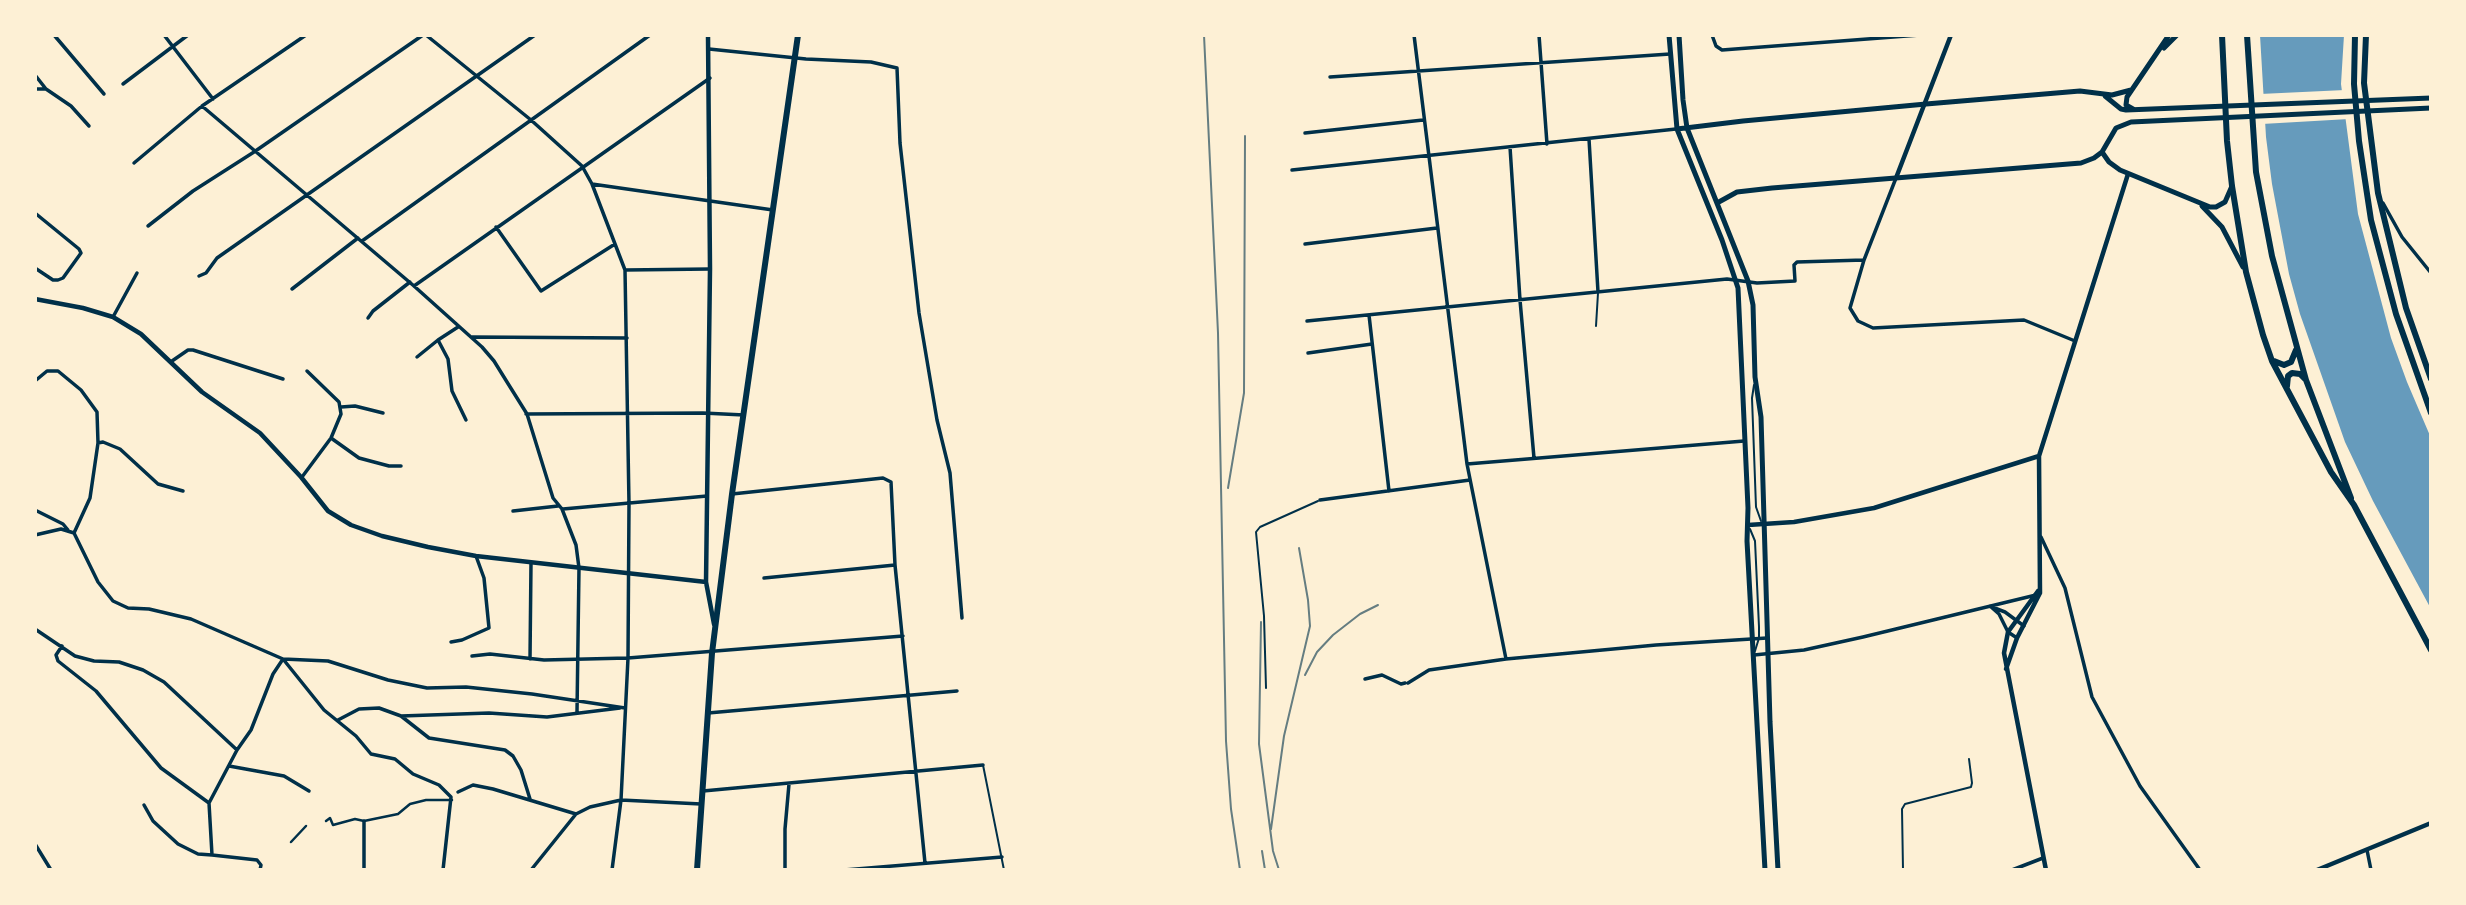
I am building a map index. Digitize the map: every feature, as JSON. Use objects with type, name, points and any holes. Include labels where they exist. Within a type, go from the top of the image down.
[{"type":"main road","points":[[697,870],[706,713],[715,628],[798,35]]},
{"type":"main road","points":[[1669,35],[1676,130],[1722,240],[1735,279],[1739,304],[1751,638],[1765,870]]},
{"type":"main road","points":[[1679,35],[1687,128],[1748,281],[1753,305],[1755,377],[1760,408],[1764,507],[1762,524],[1778,870]]},
{"type":"main road","points":[[2135,110],[2126,105],[2127,97],[2169,35]]},
{"type":"main road","points":[[2159,52],[2177,35]]},
{"type":"main road","points":[[2222,35],[2231,186],[2246,272],[2263,335],[2272,361],[2330,472],[2354,506],[2431,650]]},
{"type":"main road","points":[[2246,35],[2256,172],[2272,256],[2306,380],[2354,506]]},
{"type":"main road","points":[[2355,35],[2354,84],[2371,220],[2396,314],[2431,413]]},
{"type":"main road","points":[[2367,35],[2364,83],[2378,193],[2406,308],[2431,379]]},
{"type":"main road","points":[[1676,130],[1926,104],[2080,91],[2112,95],[2131,90]]},
{"type":"main road","points":[[2103,94],[2121,109],[2135,110],[2428,95]]},
{"type":"main road","points":[[1717,203],[1737,192],[2081,163],[2094,159],[2102,152],[2109,136],[2126,122],[2429,108]]},
{"type":"main road","points":[[2102,152],[2109,162],[2128,174],[2210,207],[2221,205],[2231,186]]},
{"type":"main road","points":[[2199,204],[2221,227],[2246,272]]},
{"type":"main road","points":[[2272,361],[2284,365],[2291,362],[2296,348]]},
{"type":"main road","points":[[2287,388],[2287,378],[2292,373],[2300,374],[2306,380]]},
{"type":"street","points":[[54,35],[103,93]]},
{"type":"street","points":[[164,35],[213,99]]},
{"type":"street","points":[[123,84],[188,35]]},
{"type":"street","points":[[134,163],[202,106],[306,35]]},
{"type":"street","points":[[148,226],[193,191],[424,35],[531,120],[582,166],[592,184],[625,270],[629,504],[628,658],[621,800],[612,870]]},
{"type":"street","points":[[199,276],[206,273],[217,258],[535,35]]},
{"type":"street","points":[[292,289],[650,35]]},
{"type":"street","points":[[708,35],[710,269],[706,582],[715,628]]},
{"type":"street","points":[[1414,35],[1467,464],[1506,659]]},
{"type":"street","points":[[1539,35],[1547,144]]},
{"type":"street","points":[[1712,35],[1716,46],[1723,50],[1920,35]]},
{"type":"street","points":[[1951,35],[1864,260],[1850,308],[1858,321],[1871,327],[2019,320],[2075,341]]},
{"type":"street","points":[[709,49],[871,62],[897,68],[900,143],[919,313],[937,420],[950,473],[962,618]]},
{"type":"street","points":[[1330,77],[1670,54]]},
{"type":"street","points":[[35,75],[46,89],[71,106],[89,126]]},
{"type":"street","points":[[368,318],[373,311],[710,78]]},
{"type":"street","points":[[35,89],[46,89]]},
{"type":"street","points":[[202,106],[412,284],[494,360],[526,414],[553,498],[560,507],[576,545],[579,569],[577,712]]},
{"type":"street","points":[[1306,133],[1423,120]]},
{"type":"street","points":[[1292,170],[1676,130]]},
{"type":"street","points":[[1589,139],[1598,292]]},
{"type":"street","points":[[1510,147],[1534,458]]},
{"type":"street","points":[[2006,669],[2017,638],[2038,600],[2041,537],[2039,456],[2128,174]]},
{"type":"street","points":[[592,184],[773,210]]},
{"type":"street","points":[[2378,193],[2402,237],[2431,273]]},
{"type":"street","points":[[35,213],[80,251],[80,255],[63,278],[53,280],[35,268]]},
{"type":"street","points":[[496,226],[541,291],[545,291],[615,244]]},
{"type":"street","points":[[1305,244],[1437,228]]},
{"type":"street","points":[[1307,321],[1735,279],[1795,281],[1794,265],[1797,262],[1864,260]]},
{"type":"street","points":[[625,270],[710,269]]},
{"type":"street","points":[[113,317],[136,272]]},
{"type":"street","points":[[35,299],[75,306],[113,317],[141,334],[202,392],[260,433],[328,511],[351,525],[416,544],[476,556],[706,582]]},
{"type":"street","points":[[1369,314],[1389,491]]},
{"type":"street","points":[[417,357],[458,327]]},
{"type":"street","points":[[469,337],[627,338]]},
{"type":"street","points":[[438,340],[448,359],[452,391],[466,420]]},
{"type":"street","points":[[1308,353],[1372,344]]},
{"type":"street","points":[[172,361],[188,350],[193,350],[283,379]]},
{"type":"street","points":[[35,381],[51,370],[65,376],[89,398],[97,412],[98,443],[90,498],[74,533]]},
{"type":"street","points":[[301,477],[331,438],[341,407],[307,371]]},
{"type":"street","points":[[341,407],[355,406],[383,413]]},
{"type":"street","points":[[526,414],[744,415]]},
{"type":"street","points":[[331,438],[359,458],[389,466],[401,466]]},
{"type":"street","points":[[1467,464],[1745,441]]},
{"type":"street","points":[[98,443],[108,443],[120,449],[158,484],[183,491]]},
{"type":"street","points":[[1748,525],[1794,522],[1874,508],[2039,456]]},
{"type":"street","points":[[732,494],[883,478],[891,482],[895,565],[925,863]]},
{"type":"street","points":[[1320,500],[1470,480]]},
{"type":"street","points":[[513,511],[707,496]]},
{"type":"street","points":[[35,510],[63,524],[68,530]]},
{"type":"street","points":[[35,535],[61,529],[74,533],[98,582],[113,601],[128,608],[149,609],[191,619],[283,659],[328,661],[388,680],[427,688],[466,687],[576,699],[625,708]]},
{"type":"street","points":[[2041,537],[2065,588],[2092,697],[2140,786],[2200,870]]},
{"type":"street","points":[[451,642],[489,628],[484,578],[476,556]]},
{"type":"street","points":[[530,659],[531,563]]},
{"type":"street","points":[[764,578],[895,565]]},
{"type":"street","points":[[2040,587],[2015,620],[2004,645],[2006,669],[2046,870]]},
{"type":"street","points":[[1754,655],[1804,650],[2036,595]]},
{"type":"street","points":[[1990,606],[1998,608],[2024,626]]},
{"type":"street","points":[[1990,606],[1999,614],[2008,632],[2017,638]]},
{"type":"street","points":[[35,629],[75,656],[119,662],[143,670],[164,682],[237,750]]},
{"type":"street","points":[[472,656],[490,654],[530,659],[579,660],[628,658],[903,636]]},
{"type":"street","points":[[1365,679],[1382,675],[1401,684],[1429,670],[1506,659],[1767,638]]},
{"type":"street","points":[[62,646],[57,655],[58,661],[96,691],[161,768],[209,803]]},
{"type":"street","points":[[283,659],[324,710],[356,736],[371,754],[395,759],[413,774],[439,785],[452,800],[443,870]]},
{"type":"street","points":[[212,855],[209,803],[237,750],[251,730],[273,674],[283,659]]},
{"type":"street","points":[[706,713],[957,691]]},
{"type":"street","points":[[338,720],[352,712],[370,707],[401,716],[489,713],[547,717],[625,708]]},
{"type":"street","points":[[401,716],[429,737],[505,750],[513,755],[521,770],[530,800]]},
{"type":"street","points":[[229,765],[284,776],[309,791]]},
{"type":"street","points":[[702,791],[983,765]]},
{"type":"street","points":[[785,870],[789,784]]},
{"type":"street","points":[[458,792],[472,785],[576,814]]},
{"type":"street","points":[[326,821],[330,818],[333,825],[355,819],[363,821],[398,814],[410,804],[426,800],[452,800]]},
{"type":"street","points":[[531,870],[576,814],[590,807],[621,800],[701,804]]},
{"type":"street","points":[[144,805],[153,821],[178,844],[198,854],[257,860],[261,865],[260,870]]},
{"type":"street","points":[[363,821],[364,870]]},
{"type":"street","points":[[2317,870],[2431,824]]},
{"type":"street","points":[[291,842],[306,826]]},
{"type":"street","points":[[35,844],[51,870]]},
{"type":"street","points":[[2367,850],[2371,870]]},
{"type":"street","points":[[844,870],[1002,857]]},
{"type":"street","points":[[2012,870],[2043,858]]},
{"type":"lane","points":[[1596,326],[1598,292]]},
{"type":"lane","points":[[1266,688],[1264,617],[1256,532],[1260,527],[1320,500]]},
{"type":"lane","points":[[1748,525],[1755,541],[1759,638],[1754,655]]},
{"type":"lane","points":[[1903,870],[1902,809],[1905,804],[1971,787],[1969,760]]},
{"type":"lane","points":[[983,765],[1004,870]]},
{"type":"water","points":[[2260,35],[2344,35],[2341,84],[2358,214],[2391,338],[2431,438],[2431,609],[2373,501],[2345,442],[2300,314],[2289,274],[2272,184],[2266,137]]},
{"type":"pier","points":[[2345,90],[2349,119],[2262,124],[2260,94]]},
{"type":"railway","points":[[1204,35],[1218,333],[1226,741],[1231,809],[1240,870]]},
{"type":"railway","points":[[1228,488],[1244,393],[1245,136]]},
{"type":"railway","points":[[1271,829],[1284,736],[1310,626],[1299,548]]},
{"type":"railway","points":[[1305,675],[1317,652],[1333,635],[1360,614],[1378,605]]},
{"type":"railway","points":[[1261,622],[1259,744],[1273,851],[1279,870]]},
{"type":"railway","points":[[1262,851],[1265,870]]}]
